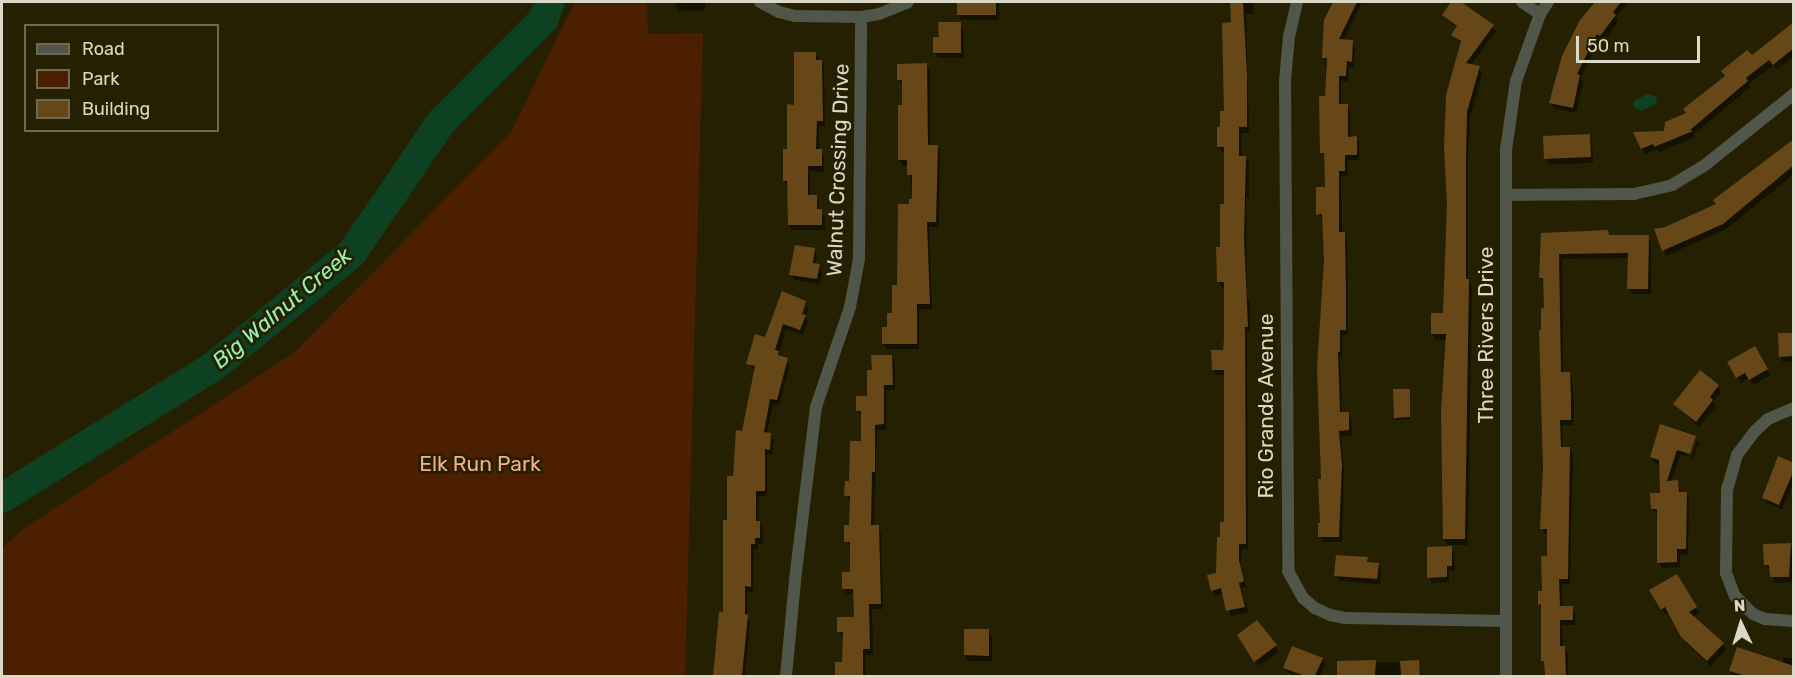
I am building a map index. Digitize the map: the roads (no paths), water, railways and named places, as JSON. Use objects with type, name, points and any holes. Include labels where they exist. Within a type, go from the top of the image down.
[{"type":"street","points":[[760,2],[779,12],[795,16],[861,17],[879,14],[908,2]]},
{"type":"street","name":"Rio Grande Avenue","points":[[1297,2],[1289,36],[1285,81],[1288,572],[1303,598],[1315,608],[1330,615],[1345,618],[1506,621]]},
{"type":"street","points":[[1522,2],[1540,14]]},
{"type":"street","name":"Three Rivers Drive","points":[[1506,676],[1506,195],[1509,113],[1524,53],[1540,14],[1548,2]]},
{"type":"street","name":"Walnut Crossing Drive","points":[[786,676],[816,407],[850,307],[860,259],[861,17]]},
{"type":"street","points":[[1506,195],[1634,194],[1672,186],[1705,165],[1794,94]]},
{"type":"street","points":[[1794,408],[1768,419],[1755,430],[1737,455],[1726,489],[1726,573],[1735,596],[1753,614],[1765,619],[1794,621]]},
{"type":"waterway","name":"Big Walnut Creek","points":[[2,498],[214,366],[352,253],[442,121],[543,20],[550,2]]},
{"type":"park label","name":"Elk Run Park","points":[[480,464]]}]
